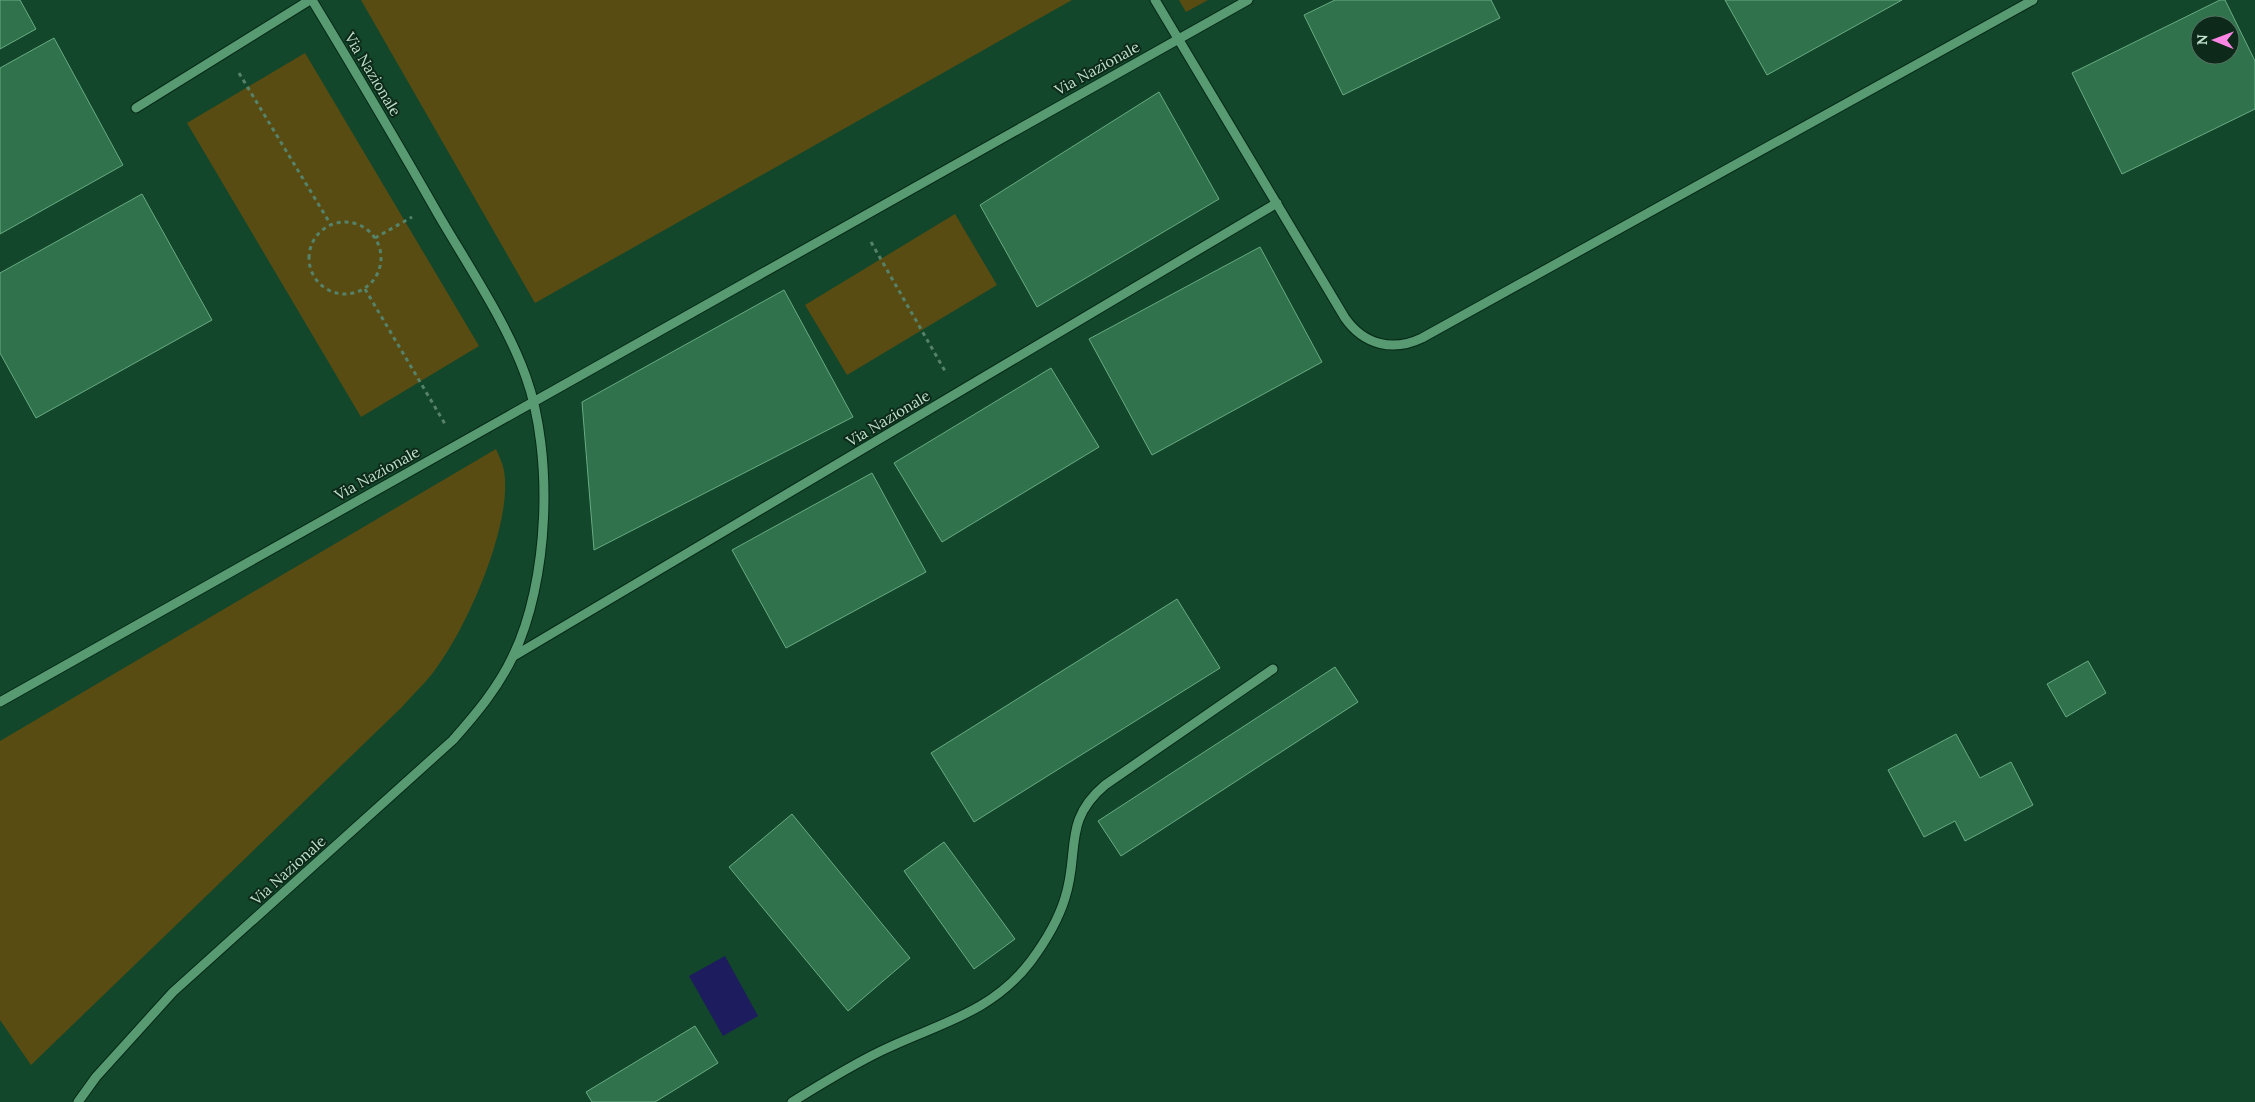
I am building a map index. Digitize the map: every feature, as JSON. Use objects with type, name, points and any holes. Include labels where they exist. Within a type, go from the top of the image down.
[{"type":"street","points":[[136,108],[311,0]]},
{"type":"street","name":"Via Nazionale","points":[[78,1102],[96,1076],[173,992],[453,740],[486,702],[513,656],[527,621],[541,544],[542,454],[533,401],[526,377],[507,334],[311,0]]},
{"type":"street","points":[[1155,0],[1351,326],[1370,341],[1380,345],[1404,346],[1430,334],[2033,0]]},
{"type":"street","name":"Via Nazionale","points":[[0,702],[857,218],[1248,0]]},
{"type":"street","name":"Via Nazionale","points":[[513,656],[1277,203]]},
{"type":"street","points":[[792,1102],[882,1051],[964,1016],[1000,994],[1013,983],[1050,932],[1065,899],[1073,864],[1075,829],[1086,803],[1105,785],[1273,668]]},
{"type":"path","points":[[226,52],[331,224]]},
{"type":"path","points":[[375,238],[433,206]]},
{"type":"path","points":[[857,218],[958,393]]},
{"type":"path","points":[[343,222],[356,224],[367,229],[375,238],[382,260],[373,281],[365,288],[354,293],[332,292],[322,286],[315,277],[310,266],[310,253],[313,241],[321,231],[331,224],[343,222]]},
{"type":"path","points":[[365,288],[457,444]]},
{"type":"shaded area","points":[[361,0],[1072,0],[535,303]]},
{"type":"shaded area","points":[[1179,0],[1208,0],[1186,12]]},
{"type":"shaded area","points":[[305,53],[479,346],[361,417],[187,123]]},
{"type":"shaded area","points":[[955,214],[997,285],[847,375],[805,305]]},
{"type":"shaded area","points":[[496,449],[503,468],[505,493],[502,518],[495,545],[462,626],[433,672],[402,707],[31,1065],[0,1020],[0,741]]},
{"type":"shaded area","points":[[725,956],[758,1016],[723,1036],[689,976]]},
{"type":"building","points":[[0,0],[20,0],[36,29],[0,49]]},
{"type":"building","points":[[1335,0],[1491,0],[1500,18],[1343,95],[1304,15]]},
{"type":"building","points":[[1725,0],[1902,0],[1767,75]]},
{"type":"building","points":[[2220,0],[2225,0],[2232,15],[2190,15],[2190,65],[2240,65],[2240,30],[2255,61],[2255,109],[2122,174],[2072,73]]},
{"type":"building","points":[[54,38],[123,165],[0,234],[0,68]]},
{"type":"building","points":[[1159,92],[1219,199],[1037,307],[980,205]]},
{"type":"building","points":[[142,194],[212,320],[36,418],[0,353],[0,273]]},
{"type":"building","points":[[1260,247],[1322,362],[1152,455],[1089,339]]},
{"type":"building","points":[[784,290],[853,417],[594,550],[582,402]]},
{"type":"building","points":[[1051,368],[1099,447],[942,542],[894,463]]},
{"type":"building","points":[[872,473],[926,572],[786,648],[732,550]]},
{"type":"building","points":[[1177,599],[1220,668],[974,822],[931,753]]},
{"type":"building","points":[[2088,661],[2106,693],[2066,717],[2047,684]]},
{"type":"building","points":[[1335,667],[1358,702],[1121,856],[1098,821]]},
{"type":"building","points":[[1956,734],[1980,778],[2011,762],[2033,805],[1965,841],[1955,821],[1924,837],[1888,770]]},
{"type":"building","points":[[792,814],[910,958],[848,1011],[729,867]]},
{"type":"building","points":[[944,842],[1015,939],[974,969],[904,871]]},
{"type":"building","points":[[695,1026],[718,1063],[655,1102],[592,1102],[586,1092]]}]
